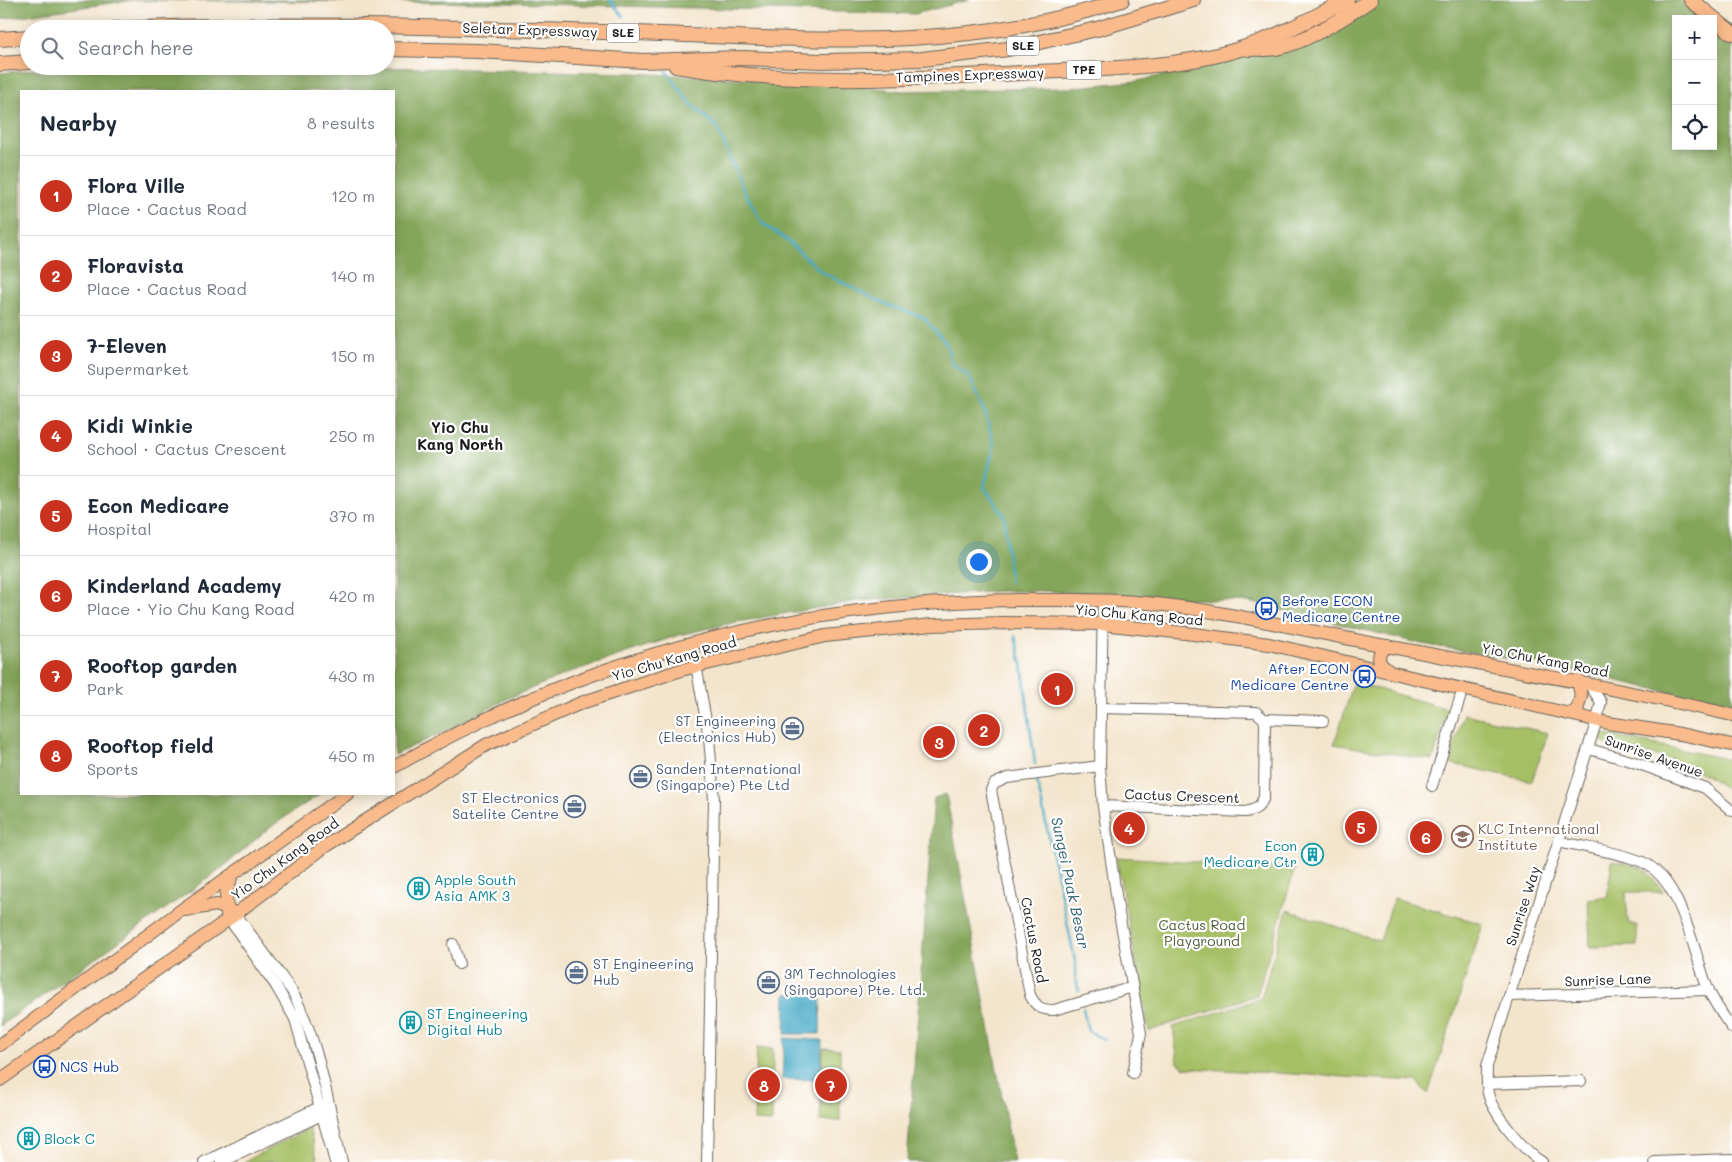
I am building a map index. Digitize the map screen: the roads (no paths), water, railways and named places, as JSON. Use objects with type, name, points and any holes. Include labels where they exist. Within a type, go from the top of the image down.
[{"type":"highway","name":"Seletar Expressway","points":[[395,25],[814,39],[920,38],[1005,29],[1090,11],[1122,0]]},
{"type":"highway","name":"Seletar Expressway","points":[[395,49],[478,51],[643,61],[743,58],[822,61],[932,58],[1008,49],[1096,29],[1193,0]]},
{"type":"highway","name":"Tampines Expressway","points":[[643,61],[694,69],[830,79],[927,78],[1133,67],[1240,49],[1294,27],[1347,0]]},
{"type":"highway","points":[[1240,49],[1275,48],[1299,40],[1356,10],[1370,0]]},
{"type":"highway","points":[[1691,0],[1732,33]]},
{"type":"highway","points":[[0,39],[20,38]]},
{"type":"highway","points":[[0,64],[20,63]]},
{"type":"main road","name":"Yio Chu Kang Road","points":[[395,766],[500,712],[588,676],[692,643],[822,614],[908,604],[1021,600],[1147,603],[1248,617],[1388,646],[1583,682],[1732,715]]},
{"type":"main road","name":"Yio Chu Kang Road","points":[[0,1080],[230,913],[328,845],[486,745],[581,703],[696,666],[825,636],[932,624],[1102,624],[1269,644],[1597,720],[1732,745]]},
{"type":"main road","points":[[1388,646],[1381,651],[1379,658],[1381,665],[1389,671]]},
{"type":"main road","points":[[1571,713],[1577,710],[1580,704],[1583,682]]},
{"type":"main road","name":"Yio Chu Kang Road","points":[[0,1045],[180,911],[346,795]]},
{"type":"main road","points":[[180,911],[208,906],[230,913],[226,894],[232,875]]},
{"type":"street","points":[[1103,601],[1100,766],[1103,806],[1118,908],[1141,1033],[1133,1073]]},
{"type":"street","points":[[692,643],[709,737],[714,799],[707,1162]]},
{"type":"street","name":"Sunrise Way","points":[[1542,1162],[1534,1157],[1513,1136],[1490,1101],[1486,1066],[1597,720],[1601,702],[1583,682]]},
{"type":"street","points":[[1432,786],[1463,688]]},
{"type":"street","points":[[1101,708],[1256,712],[1264,718],[1323,722]]},
{"type":"street","name":"Cactus Crescent","points":[[1103,806],[1254,810],[1260,806],[1264,797],[1264,718]]},
{"type":"street","name":"Sunrise Avenue","points":[[1589,749],[1631,761],[1705,788],[1732,811]]},
{"type":"street","name":"Cactus Road","points":[[1100,766],[1007,778],[994,784],[991,790],[1030,995],[1034,1003],[1042,1010],[1054,1010],[1133,987]]},
{"type":"street","points":[[1559,841],[1641,861],[1653,869],[1670,887],[1692,937],[1708,990],[1732,1028]]},
{"type":"street","points":[[230,913],[296,1019],[342,1162]]},
{"type":"street","points":[[453,944],[459,964]]},
{"type":"street","name":"Sunrise Lane","points":[[1509,996],[1708,990]]},
{"type":"street","points":[[1487,1084],[1581,1081]]},
{"type":"street","points":[[204,1162],[325,1108]]},
{"type":"street","points":[[222,1162],[325,1108]]},
{"type":"street","points":[[325,1108],[335,1162]]},
{"type":"street","points":[[1655,1162],[1732,1159]]},
{"type":"water","points":[[786,994],[821,994],[820,1034],[785,1034]]},
{"type":"water","points":[[784,1038],[822,1040],[821,1080],[782,1079]]},
{"type":"waterway","name":"Sungei Puak Besar","points":[[610,0],[623,16]]},
{"type":"waterway","name":"Sungei Puak Besar","points":[[666,71],[691,104],[717,127],[743,189],[763,224],[785,239],[822,272],[887,305],[923,317],[946,343],[952,364],[969,376],[984,409],[994,445],[984,487],[1004,515],[1010,582]]},
{"type":"waterway","name":"Sungei Puak Besar","points":[[1015,636],[1022,664],[1035,764]]},
{"type":"waterway","name":"Sungei Puak Besar","points":[[1037,781],[1076,965],[1075,976],[1079,991]]},
{"type":"waterway","name":"Sungei Puak Besar","points":[[1083,1008],[1088,1031],[1105,1040]]},
{"type":"place","name":"Before ECON Medicare Centre","points":[[1266,609]]},
{"type":"place","name":"After ECON Medicare Centre","points":[[1365,677]]},
{"type":"place","name":"Flora Ville","points":[[1057,689]]},
{"type":"place","name":"ST Engineering (Electronics Hub)","points":[[792,729]]},
{"type":"place","name":"Floravista","points":[[984,730]]},
{"type":"place","name":"7-Eleven","points":[[939,742]]},
{"type":"place","name":"Sanden International (Singapore) Pte Ltd","points":[[640,777]]},
{"type":"place","name":"ST Electronics Satelite Centre","points":[[575,806]]},
{"type":"place","name":"Econ Medicare","points":[[1361,827]]},
{"type":"place","name":"Kidi Winkie","points":[[1129,828]]},
{"type":"place","name":"Kinderland Academy","points":[[1426,837]]},
{"type":"place","name":"KLC International Institute","points":[[1462,837]]},
{"type":"place","name":"Econ Medicare Ctr","points":[[1313,854]]},
{"type":"place","name":"Apple South Asia AMK 3","points":[[418,888]]},
{"type":"place","name":"ST Engineering Hub","points":[[577,972]]},
{"type":"place","name":"3M Technologies (Singapore) Pte. Ltd.","points":[[768,982]]},
{"type":"place","name":"ST Engineering Digital Hub","points":[[411,1022]]},
{"type":"place","name":"NCS Hub","points":[[44,1067]]},
{"type":"place","name":"Rooftop field","points":[[764,1085]]},
{"type":"place","name":"Rooftop garden","points":[[831,1085]]},
{"type":"place","name":"Block C","points":[[28,1139]]},
{"type":"district","name":"Yio Chu Kang North","points":[[460,436]]},
{"type":"park label","name":"Cactus Road Playground","points":[[1202,934]]}]
